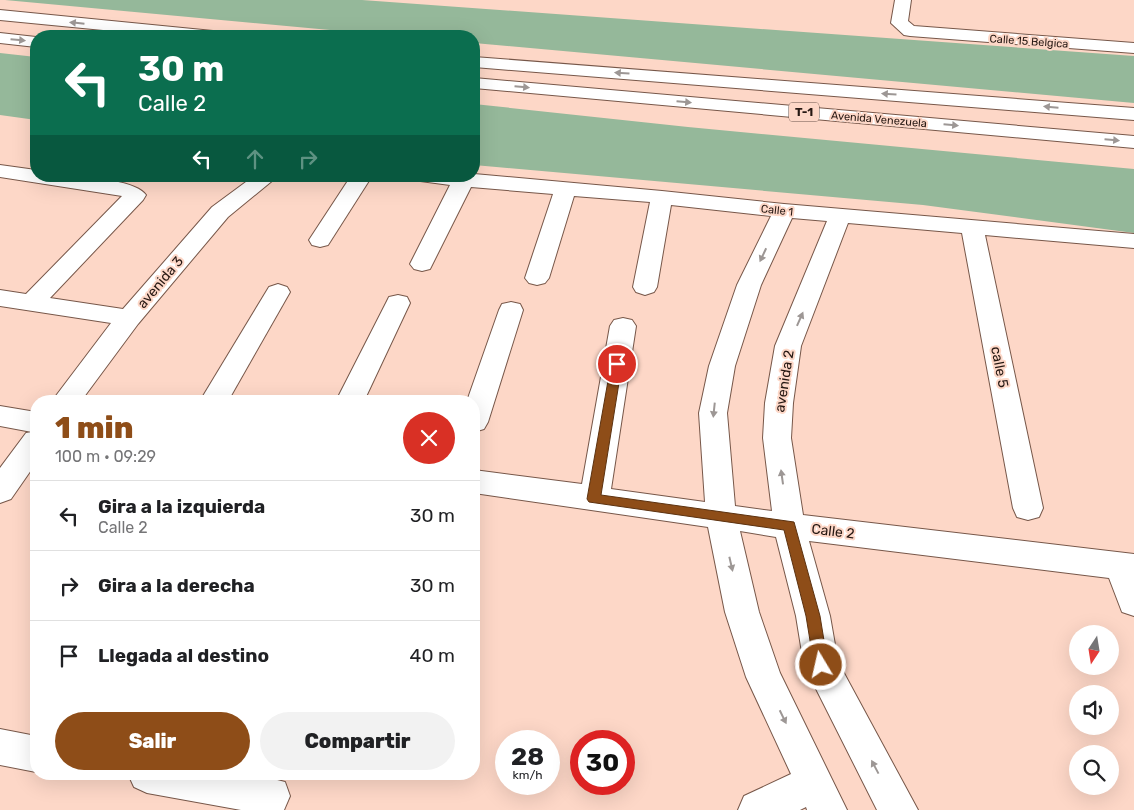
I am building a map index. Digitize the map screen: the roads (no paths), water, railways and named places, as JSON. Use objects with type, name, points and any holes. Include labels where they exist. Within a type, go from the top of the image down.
[{"type":"street","name":"Calle 15 Belgica","points":[[903,0],[899,23],[910,31],[924,34],[1134,48]]},
{"type":"street","points":[[0,15],[152,30]]},
{"type":"street","points":[[0,38],[30,41]]},
{"type":"street","name":"Avenida Venezuela","points":[[480,62],[1134,114]]},
{"type":"street","name":"Avenida Venezuela","points":[[480,84],[1134,142]]},
{"type":"street","points":[[0,171],[30,176]]},
{"type":"street","points":[[32,302],[135,195],[130,191],[72,182]]},
{"type":"street","name":"avenida 3","points":[[71,395],[129,318],[220,212],[260,182]]},
{"type":"street","points":[[320,240],[358,182]]},
{"type":"street","points":[[422,264],[463,182]]},
{"type":"street","name":"Calle 1","points":[[476,182],[662,196],[784,211],[1134,241]]},
{"type":"street","points":[[537,278],[566,189]]},
{"type":"street","points":[[645,287],[662,196]]},
{"type":"street","points":[[758,810],[821,796],[764,677],[742,612],[721,516],[713,413],[722,366],[749,285],[784,211]]},
{"type":"street","name":"avenida 2","points":[[840,215],[810,296],[788,346],[779,403],[777,438],[789,526],[813,616],[821,665],[898,810]]},
{"type":"street","name":"calle 5","points":[[972,226],[1028,508]]},
{"type":"street","points":[[218,395],[278,292]]},
{"type":"street","points":[[0,298],[129,318]]},
{"type":"street","points":[[353,395],[398,303]]},
{"type":"street","points":[[480,404],[511,310]]},
{"type":"street","points":[[594,499],[623,326]]},
{"type":"street","points":[[0,416],[30,421]]},
{"type":"street","points":[[0,491],[30,449]]},
{"type":"street","name":"Calle 2","points":[[480,482],[789,526],[1127,567]]},
{"type":"street","points":[[1127,567],[1134,602]]},
{"type":"street","points":[[0,747],[30,753]]},
{"type":"street","points":[[180,780],[271,796]]}]
